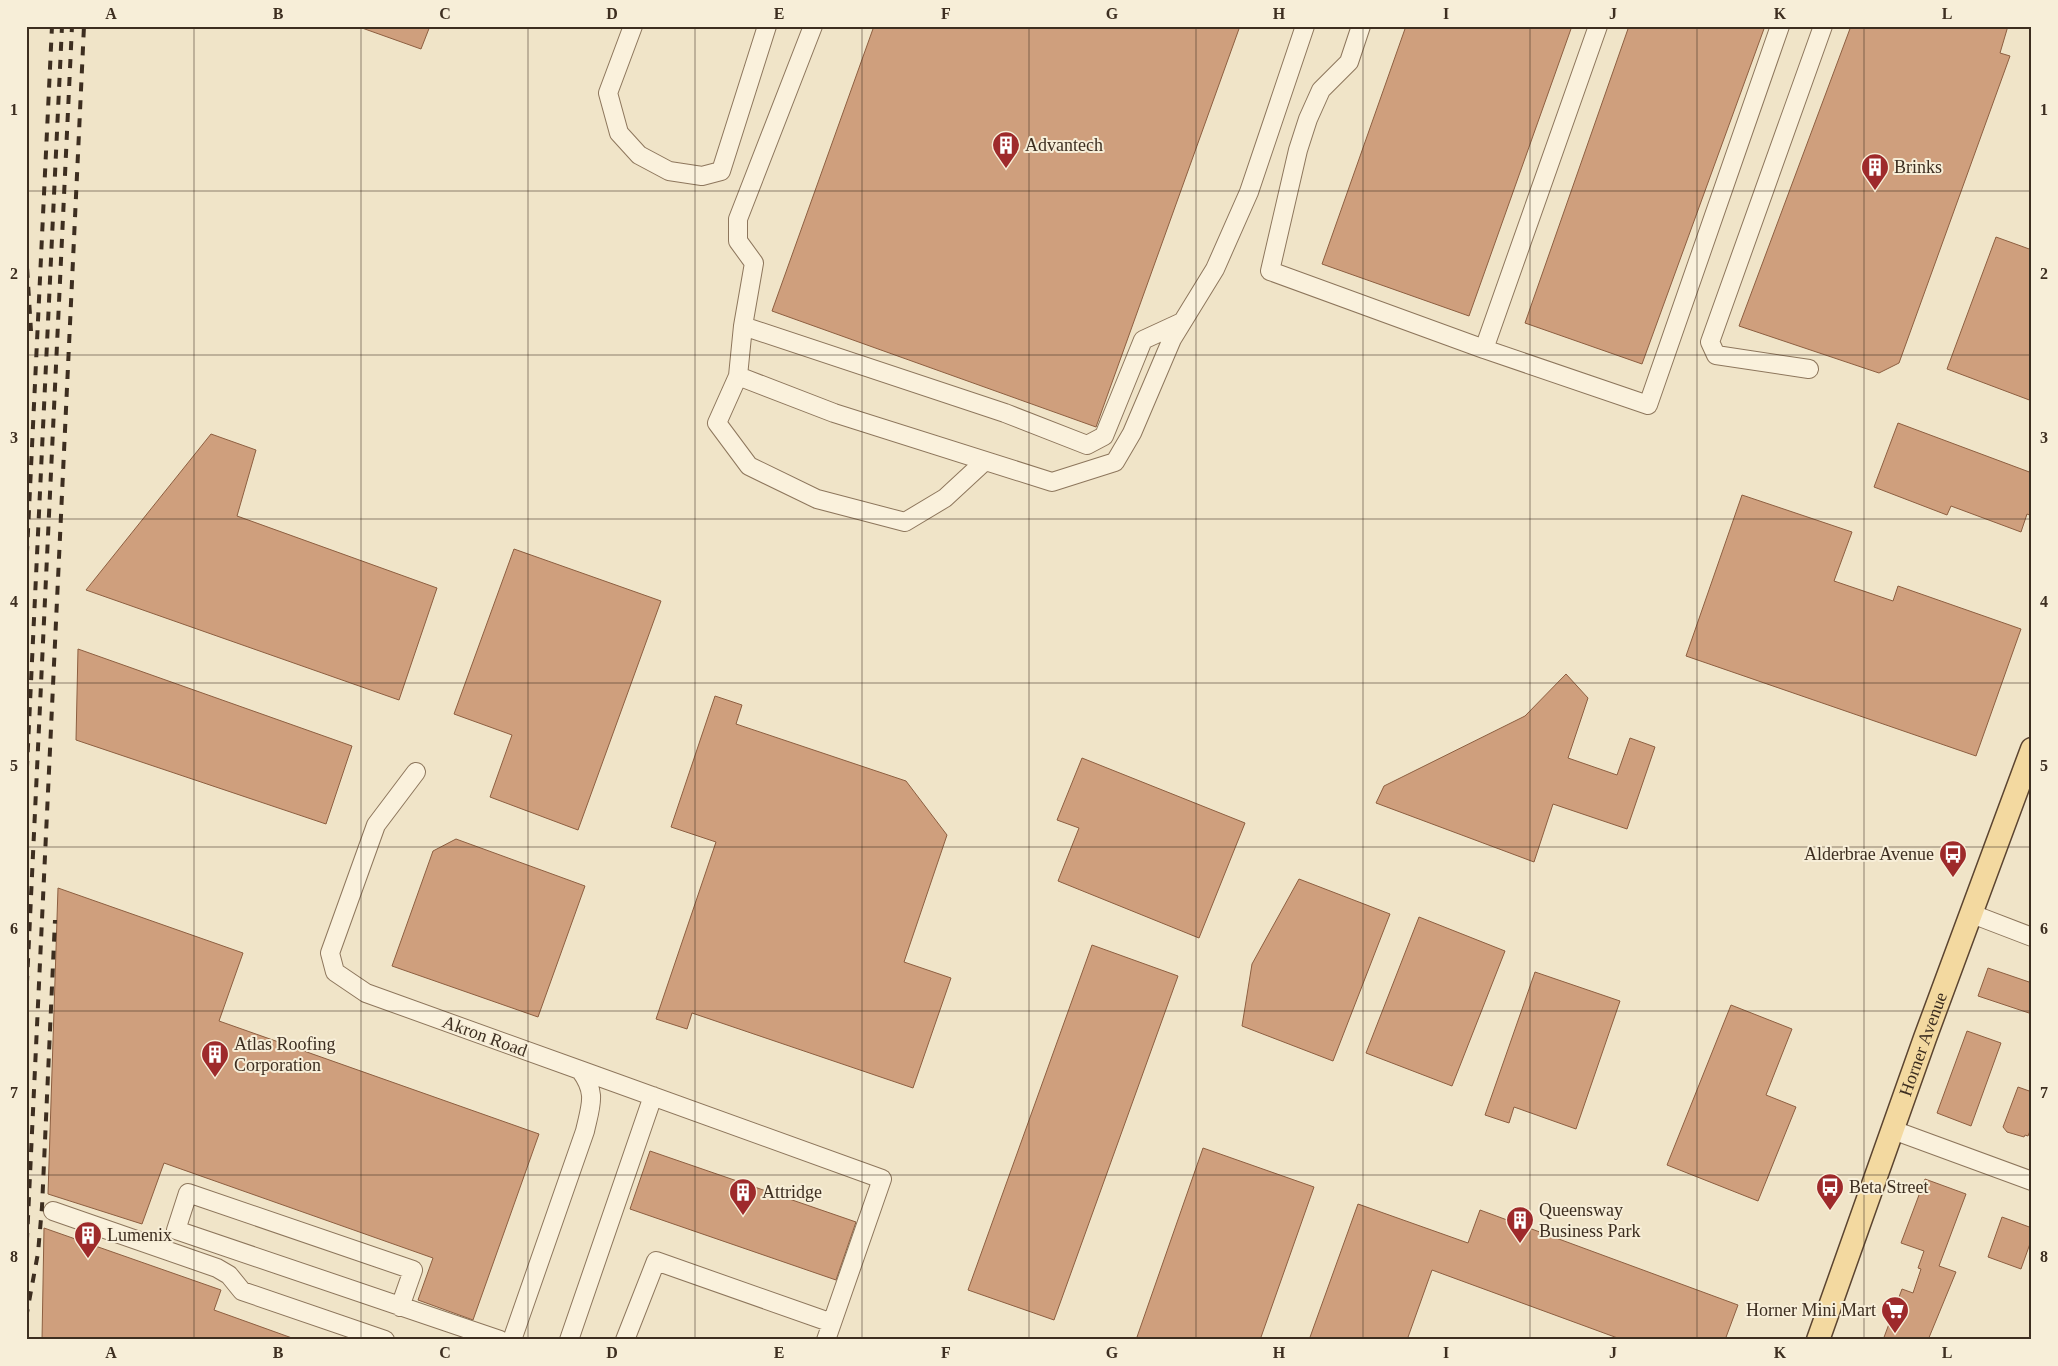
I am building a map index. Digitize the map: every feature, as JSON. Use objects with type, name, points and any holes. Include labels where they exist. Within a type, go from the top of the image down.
[{"type":"main road","name":"Horner Avenue","points":[[1818,1340],[1925,1038],[2032,749]]},
{"type":"street","points":[[633,26],[608,93],[619,133],[639,155],[669,171],[702,176],[721,171],[767,26]]},
{"type":"street","points":[[813,26],[738,219],[738,242],[754,263],[743,326],[738,376],[717,423],[749,466],[816,499],[905,522],[945,498],[985,461]]},
{"type":"street","points":[[738,376],[834,413],[1052,482],[1115,462],[1132,433],[1172,339],[1216,270],[1249,192],[1305,26]]},
{"type":"street","points":[[1361,26],[1349,62],[1321,90],[1308,119],[1298,150],[1270,271],[1484,349],[1648,405],[1780,26]]},
{"type":"street","points":[[1484,349],[1598,26]]},
{"type":"street","points":[[1809,368],[1716,355],[1710,342],[1823,26]]},
{"type":"street","points":[[743,326],[1006,413],[1087,445],[1104,436],[1144,340],[1183,322]]},
{"type":"street","name":"Akron Road","points":[[416,772],[376,825],[330,953],[335,972],[366,993],[882,1179],[832,1323]]},
{"type":"street","points":[[1972,914],[2032,937]]},
{"type":"street","points":[[512,1340],[585,1131],[592,1098],[589,1083],[580,1070]]},
{"type":"street","points":[[569,1340],[653,1096]]},
{"type":"street","points":[[1893,1130],[2032,1181]]},
{"type":"street","points":[[400,1306],[413,1270],[188,1193],[176,1230],[500,1340]]},
{"type":"street","points":[[53,1211],[217,1268],[228,1275],[242,1291],[385,1340]]},
{"type":"street","points":[[625,1340],[656,1261],[832,1323],[826,1340]]},
{"type":"building","points":[[362,26],[430,26],[421,49],[362,28]]},
{"type":"building","name":"Advantech","points":[[874,26],[1240,26],[1096,427],[772,311]]},
{"type":"building","points":[[1406,26],[1572,26],[1469,316],[1322,264]]},
{"type":"building","points":[[1629,26],[1765,26],[1642,364],[1525,323]]},
{"type":"building","name":"Brinks","points":[[1851,26],[2008,26],[2000,53],[2010,56],[1899,363],[1879,373],[1739,326]]},
{"type":"building","points":[[1996,237],[2032,250],[2032,401],[1947,369]]},
{"type":"building","points":[[1898,423],[2032,473],[2032,516],[2027,514],[2021,532],[1951,506],[1947,515],[1874,487]]},
{"type":"building","points":[[211,434],[256,450],[237,516],[437,588],[399,700],[86,590]]},
{"type":"building","points":[[1742,495],[1852,532],[1834,581],[1893,601],[1898,586],[2021,629],[1976,756],[1686,656]]},
{"type":"building","points":[[514,549],[661,601],[578,830],[490,797],[512,735],[454,714]]},
{"type":"building","points":[[78,649],[352,746],[326,824],[76,740]]},
{"type":"building","points":[[1566,674],[1588,698],[1568,758],[1617,775],[1630,738],[1655,747],[1627,829],[1553,804],[1534,862],[1376,803],[1384,786],[1525,716]]},
{"type":"building","points":[[715,696],[742,705],[736,724],[906,781],[947,835],[904,962],[951,978],[913,1088],[692,1013],[687,1029],[656,1019],[716,842],[671,827]]},
{"type":"building","points":[[1082,758],[1245,823],[1199,938],[1058,881],[1079,828],[1057,820]]},
{"type":"building","points":[[456,839],[585,886],[538,1017],[392,966],[433,851]]},
{"type":"building","points":[[1299,879],[1390,914],[1333,1061],[1242,1026],[1252,964]]},
{"type":"building","name":"Atlas Roofing Corporation","points":[[58,888],[243,953],[219,1021],[539,1134],[473,1320],[418,1300],[433,1258],[164,1163],[142,1224],[48,1194]]},
{"type":"building","points":[[1419,917],[1505,951],[1452,1086],[1366,1053]]},
{"type":"building","points":[[1092,945],[1178,976],[1054,1320],[968,1290]]},
{"type":"building","points":[[1988,968],[2032,983],[2032,1014],[1978,996]]},
{"type":"building","points":[[1535,972],[1620,1001],[1576,1129],[1514,1107],[1509,1123],[1485,1115]]},
{"type":"building","name":"Queensway Business Park","points":[[1731,1005],[1792,1029],[1766,1095],[1796,1107],[1758,1201],[1667,1165]]},
{"type":"building","points":[[1967,1031],[2001,1043],[1971,1126],[1937,1113]]},
{"type":"building","points":[[2018,1087],[2032,1092],[2032,1126],[2028,1136],[2025,1135],[2024,1137],[2007,1132],[2003,1127]]},
{"type":"building","points":[[1203,1148],[1314,1187],[1260,1340],[1144,1340],[1137,1337]]},
{"type":"building","name":"Attridge","points":[[650,1151],[856,1222],[836,1280],[630,1209]]},
{"type":"building","points":[[1925,1179],[1966,1194],[1939,1266],[1956,1272],[1928,1340],[1883,1340],[1902,1289],[1913,1293],[1921,1269],[1918,1268],[1924,1251],[1901,1243]]},
{"type":"building","points":[[1358,1204],[1468,1243],[1480,1210],[1738,1305],[1725,1340],[1623,1340],[1432,1270],[1407,1340],[1309,1340]]},
{"type":"building","points":[[2002,1217],[2032,1228],[2032,1238],[2021,1269],[1988,1257]]},
{"type":"building","name":"Lumenix","points":[[44,1228],[221,1290],[214,1310],[292,1338],[292,1340],[42,1340]]},
{"type":"railway","points":[[26,573],[52,26]]},
{"type":"railway","points":[[26,788],[62,26]]},
{"type":"railway","points":[[26,1003],[72,26]]},
{"type":"railway","points":[[26,1260],[84,26]]},
{"type":"railway","points":[[26,251],[31,331]]},
{"type":"railway","points":[[26,1318],[38,1253],[42,1207],[55,920]]},
{"type":"place","name":"Advantech","points":[[1006,169]]},
{"type":"place","name":"Brinks","points":[[1875,191]]},
{"type":"place","name":"Alderbrae Avenue","points":[[1953,878]]},
{"type":"place","name":"Atlas Roofing Corporation","points":[[215,1078]]},
{"type":"place","name":"Beta Street","points":[[1830,1211]]},
{"type":"place","name":"Attridge","points":[[743,1216]]},
{"type":"place","name":"Queensway Business Park","points":[[1520,1244]]},
{"type":"place","name":"Lumenix","points":[[88,1259]]},
{"type":"place","name":"Horner Mini Mart","points":[[1895,1334]]}]
